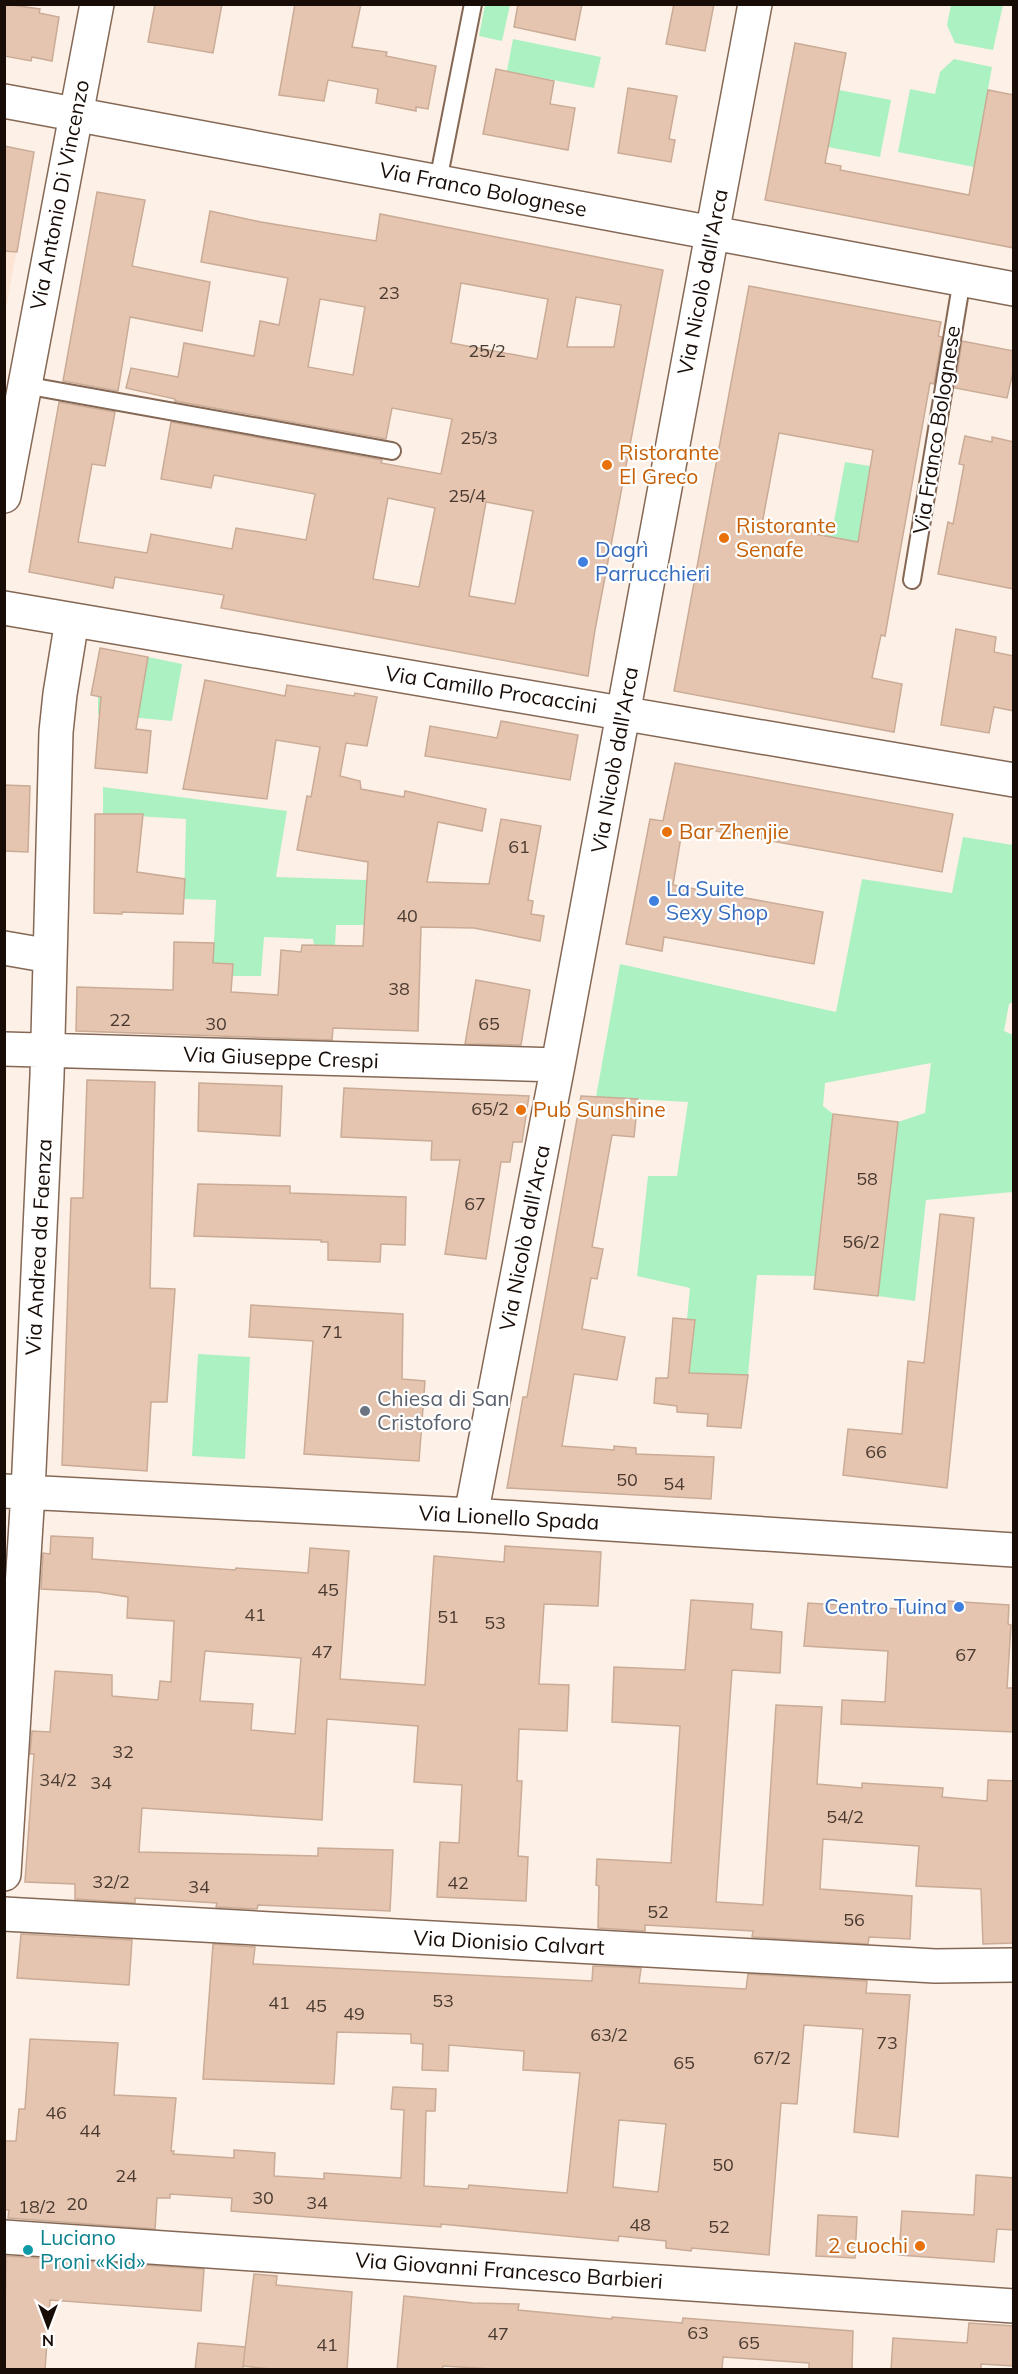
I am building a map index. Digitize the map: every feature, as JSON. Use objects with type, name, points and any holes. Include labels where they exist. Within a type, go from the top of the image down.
[{"type":"street","name":"Via Antonio Di Vincenzo","points":[[4,496],[97,4]]},
{"type":"street","name":"Via Nicolò dall'Arca","points":[[471,1515],[558,1065],[755,4]]},
{"type":"street","name":"Via Franco Bolognese","points":[[4,101],[1014,289]]},
{"type":"street","name":"Via Camillo Procaccini","points":[[4,608],[1014,780]]},
{"type":"street","name":"Via Andrea da Faenza","points":[[4,1874],[16,1492],[48,1051],[56,732],[72,620]]},
{"type":"street","points":[[4,948],[50,956]]},
{"type":"street","name":"Via Giuseppe Crespi","points":[[4,1049],[558,1065]]},
{"type":"street","name":"Via Lionello Spada","points":[[16,1492],[471,1515],[1014,1550]]},
{"type":"street","name":"Via Dionisio Calvart","points":[[4,1914],[936,1966],[1014,1965]]},
{"type":"street","name":"Via Giovanni Francesco Barbieri","points":[[4,2237],[1014,2306]]},
{"type":"lane","points":[[438,181],[472,4]]},
{"type":"lane","name":"Via Franco Bolognese","points":[[912,580],[962,279]]},
{"type":"lane","points":[[24,385],[392,451]]},
{"type":"shaded area","points":[[5,146],[34,152],[5,315]]},
{"type":"green space","points":[[485,5],[510,5],[502,41],[479,36]]},
{"type":"green space","points":[[951,5],[1003,5],[993,50],[955,43],[947,25]]},
{"type":"green space","points":[[513,39],[601,57],[594,88],[507,71]]},
{"type":"green space","points":[[954,59],[992,67],[974,167],[898,152],[910,89],[935,94],[940,72]]},
{"type":"green space","points":[[839,90],[891,100],[880,157],[828,147]]},
{"type":"green space","points":[[845,462],[870,466],[858,548],[821,535],[832,532]]},
{"type":"green space","points":[[148,657],[182,664],[172,721],[98,714],[98,696]]},
{"type":"green space","points":[[103,787],[287,811],[276,877],[367,880],[364,925],[336,925],[335,946],[314,945],[313,939],[264,937],[261,976],[232,976],[233,964],[213,963],[216,900],[184,899],[186,819],[103,814]]},
{"type":"green space","points":[[963,837],[1013,845],[1013,1002],[1009,1004],[1004,1031],[1013,1035],[1013,1192],[926,1200],[915,1301],[878,1296],[898,1122],[925,1113],[931,1063],[825,1083],[823,1106],[833,1114],[815,1276],[757,1275],[748,1375],[713,1374],[712,1383],[689,1378],[695,1321],[687,1319],[690,1288],[637,1276],[648,1176],[677,1176],[688,1102],[596,1097],[620,964],[836,1012],[862,879],[952,893]]},
{"type":"green space","points":[[198,1354],[250,1357],[245,1459],[192,1456]]},
{"type":"building","points":[[4,4],[40,9],[39,13],[59,17],[52,61],[32,57],[31,61],[4,56]]},
{"type":"building","points":[[155,4],[222,4],[213,53],[148,42]]},
{"type":"building","points":[[295,4],[361,4],[352,47],[387,52],[386,56],[436,66],[428,109],[416,107],[416,111],[376,103],[378,89],[328,80],[324,101],[279,95]]},
{"type":"building","points":[[518,4],[582,4],[575,40],[514,27]]},
{"type":"building","points":[[674,4],[714,4],[705,51],[666,44]]},
{"type":"building","points":[[795,43],[846,53],[825,163],[841,166],[840,170],[969,195],[988,90],[1014,95],[1014,248],[765,200]]},
{"type":"building","points":[[496,69],[554,81],[550,104],[575,108],[568,150],[483,134]]},
{"type":"building","points":[[628,88],[677,96],[669,139],[675,140],[671,162],[618,153]]},
{"type":"building","points":[[4,146],[34,152],[17,252],[4,251]]},
{"type":"building","points":[[97,192],[145,200],[132,266],[210,282],[202,331],[130,317],[118,391],[63,381]]},
{"type":"building","points":[[210,211],[376,241],[380,214],[663,270],[588,676],[221,608],[224,595],[115,577],[113,588],[29,572],[59,402],[115,412],[105,466],[92,464],[78,542],[147,553],[151,534],[232,549],[236,528],[306,540],[315,494],[214,475],[211,488],[161,479],[171,422],[382,460],[381,463],[441,474],[452,419],[392,408],[386,439],[175,401],[175,399],[126,388],[131,368],[178,377],[184,343],[254,356],[260,321],[279,325],[288,278],[201,262]],"holes":[[[461,283],[548,299],[537,359],[451,343]],[[576,297],[621,305],[614,347],[567,347]],[[320,299],[365,307],[353,375],[308,367]],[[388,498],[435,508],[419,587],[373,579]],[[486,502],[533,511],[515,604],[469,596]]]},
{"type":"building","points":[[749,286],[941,322],[938,336],[942,337],[934,384],[930,383],[885,636],[881,635],[872,678],[902,684],[894,732],[674,691]],"holes":[[[779,433],[873,450],[858,542],[762,524]]]},
{"type":"building","points":[[962,341],[1014,351],[1014,368],[1007,398],[955,388]]},
{"type":"building","points":[[965,436],[992,442],[992,437],[1014,442],[1014,589],[938,574],[948,522],[953,524],[964,465],[959,464]]},
{"type":"building","points":[[956,629],[996,637],[994,652],[1014,656],[1014,711],[994,707],[989,733],[941,725]]},
{"type":"building","points":[[100,648],[148,657],[136,729],[151,731],[147,773],[95,768],[101,697],[91,695]]},
{"type":"building","points":[[205,680],[285,696],[287,685],[354,696],[355,693],[377,697],[367,746],[346,743],[340,776],[360,781],[361,789],[404,797],[405,791],[486,809],[482,831],[438,822],[427,882],[489,884],[501,819],[541,826],[528,900],[533,901],[531,914],[544,916],[540,941],[474,928],[421,927],[418,1031],[333,1028],[332,1040],[76,1031],[77,987],[173,990],[174,942],[214,943],[213,963],[233,964],[231,992],[278,995],[281,950],[301,952],[302,945],[363,946],[368,862],[297,850],[307,796],[311,797],[320,747],[276,740],[267,799],[183,789]]},
{"type":"building","points":[[501,721],[578,735],[570,780],[425,756],[430,726],[497,738]]},
{"type":"building","points":[[675,763],[953,814],[942,872],[683,825],[673,885],[823,912],[814,964],[664,937],[662,951],[626,944],[650,819],[663,821]]},
{"type":"building","points":[[4,785],[30,786],[28,852],[4,851]]},
{"type":"building","points":[[95,814],[143,814],[137,872],[185,879],[183,914],[94,913]]},
{"type":"building","points":[[476,980],[530,990],[521,1045],[465,1044]]},
{"type":"building","points":[[87,1080],[155,1082],[150,1288],[175,1289],[167,1402],[151,1402],[147,1471],[62,1465],[71,1198],[83,1198]]},
{"type":"building","points":[[199,1083],[282,1086],[280,1136],[198,1131]]},
{"type":"building","points":[[344,1088],[529,1096],[522,1142],[513,1142],[510,1162],[501,1162],[486,1259],[445,1254],[460,1160],[431,1160],[432,1141],[341,1137]]},
{"type":"building","points":[[581,1096],[638,1099],[634,1137],[612,1135],[592,1247],[603,1249],[597,1279],[591,1278],[582,1329],[625,1337],[617,1380],[574,1374],[562,1446],[614,1450],[614,1446],[636,1448],[636,1454],[714,1457],[711,1499],[507,1488],[523,1397],[527,1397]]},
{"type":"building","points":[[833,1114],[898,1122],[878,1296],[814,1289]]},
{"type":"building","points":[[198,1184],[290,1186],[290,1193],[406,1197],[405,1245],[381,1244],[380,1262],[328,1260],[328,1242],[321,1242],[321,1240],[194,1236]]},
{"type":"building","points":[[940,1214],[974,1218],[947,1488],[843,1475],[848,1429],[902,1434],[908,1361],[924,1363]]},
{"type":"building","name":"Chiesa di San Cristoforo","points":[[251,1305],[403,1314],[402,1379],[425,1381],[419,1461],[304,1454],[313,1341],[249,1337]]},
{"type":"building","points":[[673,1318],[695,1320],[689,1373],[748,1375],[741,1428],[707,1426],[708,1414],[677,1412],[677,1406],[654,1403],[656,1378],[668,1378]]},
{"type":"building","points":[[51,1536],[93,1538],[92,1559],[308,1573],[310,1548],[349,1551],[340,1679],[425,1685],[434,1556],[504,1562],[505,1546],[601,1552],[598,1606],[544,1604],[539,1684],[569,1685],[567,1731],[519,1729],[517,1781],[522,1781],[518,1856],[528,1857],[526,1901],[437,1897],[440,1842],[459,1843],[462,1785],[414,1782],[418,1726],[327,1719],[322,1820],[142,1808],[139,1852],[318,1856],[318,1848],[393,1850],[390,1911],[258,1905],[257,1909],[216,1907],[217,1903],[135,1898],[135,1903],[75,1899],[75,1884],[25,1882],[34,1754],[30,1754],[32,1731],[50,1732],[55,1671],[112,1675],[112,1696],[158,1700],[160,1681],[171,1682],[174,1621],[127,1618],[128,1597],[98,1592],[41,1589],[43,1553],[50,1554]],"holes":[[[205,1651],[301,1658],[295,1734],[251,1730],[253,1704],[200,1701]]]},
{"type":"building","points":[[691,1600],[753,1604],[751,1629],[782,1632],[780,1673],[732,1670],[716,1902],[763,1905],[776,1705],[822,1707],[817,1784],[862,1788],[862,1783],[943,1788],[942,1797],[987,1801],[988,1780],[1014,1781],[1014,1943],[983,1944],[981,1889],[916,1886],[919,1846],[823,1839],[820,1889],[912,1896],[910,1939],[869,1937],[868,1944],[752,1937],[753,1931],[645,1925],[645,1931],[598,1928],[597,1859],[671,1863],[680,1726],[612,1722],[614,1667],[685,1670]]},
{"type":"building","points":[[948,1601],[1009,1605],[1008,1624],[1011,1625],[1007,1688],[1014,1688],[1014,1732],[841,1724],[842,1700],[885,1702],[888,1651],[804,1646],[808,1603],[947,1612]]},
{"type":"building","points":[[21,1934],[132,1940],[129,1985],[17,1978]]},
{"type":"building","points":[[213,1944],[255,1947],[253,1964],[592,1981],[593,1966],[641,1968],[639,1983],[746,1989],[748,1974],[867,1981],[866,1993],[910,1995],[898,2137],[854,2132],[863,2029],[804,2025],[797,2104],[781,2103],[769,2255],[666,2248],[666,2241],[619,2236],[618,2241],[441,2224],[441,2227],[231,2211],[232,2198],[170,2194],[170,2198],[157,2198],[155,2229],[8,2218],[9,2210],[4,2210],[4,2141],[16,2141],[19,2109],[25,2109],[30,2039],[118,2043],[114,2095],[176,2098],[171,2151],[174,2151],[173,2154],[234,2158],[234,2150],[275,2153],[274,2176],[324,2179],[324,2173],[401,2178],[404,2110],[391,2109],[393,2087],[436,2089],[435,2111],[426,2111],[424,2186],[468,2189],[469,2185],[567,2193],[580,2073],[523,2070],[524,2051],[449,2045],[448,2071],[422,2070],[423,2044],[411,2043],[411,2034],[337,2032],[334,2084],[203,2079]],"holes":[[[619,2120],[666,2124],[658,2192],[613,2187]]]},
{"type":"building","points":[[976,2175],[1014,2178],[1014,2230],[997,2229],[994,2262],[899,2255],[902,2211],[974,2215]]},
{"type":"building","points":[[818,2215],[857,2217],[855,2258],[816,2256]]},
{"type":"building","points":[[6,2256],[204,2269],[201,2311],[50,2300],[45,2370],[4,2370]]},
{"type":"building","points":[[254,2274],[277,2276],[276,2285],[352,2292],[347,2370],[280,2370],[243,2366]]},
{"type":"building","points":[[404,2296],[473,2303],[519,2304],[518,2310],[612,2319],[612,2317],[682,2323],[683,2318],[853,2331],[852,2370],[812,2370],[809,2368],[809,2363],[723,2357],[722,2370],[511,2370],[443,2366],[442,2370],[397,2370]]},
{"type":"building","points":[[969,2323],[1014,2326],[1014,2366],[981,2364],[981,2370],[891,2370],[893,2338],[967,2343]]},
{"type":"building","points":[[198,2343],[245,2347],[243,2370],[195,2370]]},
{"type":"place","name":"Ristorante El Greco","points":[[607,465]]},
{"type":"place","name":"Ristorante Senafe","points":[[724,538]]},
{"type":"place","name":"Dagrì Parrucchieri","points":[[583,562]]},
{"type":"place","name":"Bar Zhenjie","points":[[667,832]]},
{"type":"place","name":"La Suite Sexy Shop","points":[[654,901]]},
{"type":"place","name":"Pub Sunshine","points":[[521,1110]]},
{"type":"place","name":"Chiesa di San Cristoforo","points":[[365,1411]]},
{"type":"place","name":"Centro Tuina","points":[[959,1607]]},
{"type":"place","name":"2 cuochi","points":[[920,2246]]},
{"type":"place","name":"Luciano Proni «Kid»","points":[[28,2250]]}]
